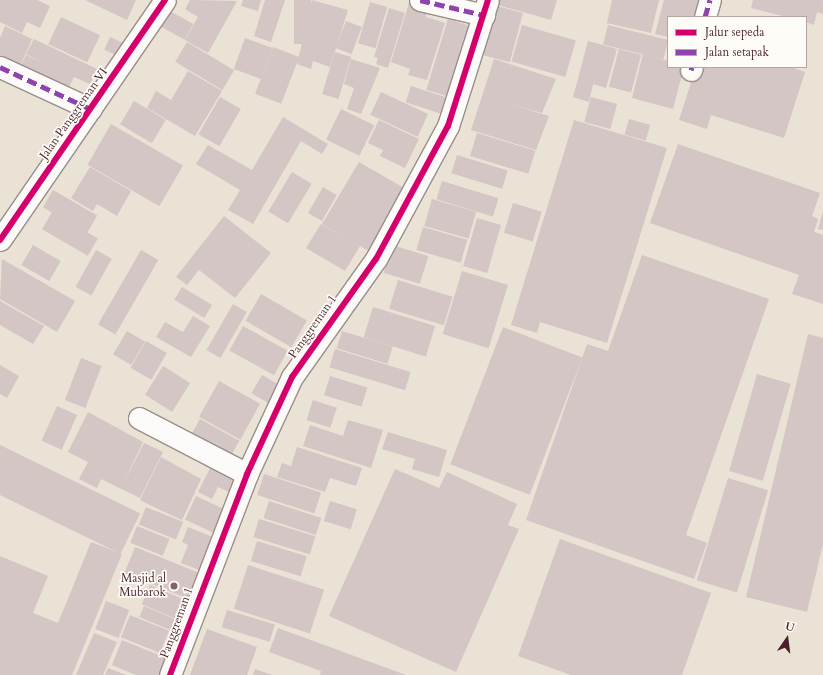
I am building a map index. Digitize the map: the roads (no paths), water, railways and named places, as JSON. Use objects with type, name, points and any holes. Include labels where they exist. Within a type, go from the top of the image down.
[{"type":"street","name":"Jalan Panggreman VI","points":[[0,240],[165,0]]},
{"type":"street","points":[[420,0],[486,7]]},
{"type":"street","points":[[705,16],[710,0]]},
{"type":"street","name":"Panggreman 1","points":[[170,675],[247,474],[296,372],[376,259],[430,162],[448,126],[486,7]]},
{"type":"street","points":[[0,67],[90,109]]},
{"type":"street","points":[[139,418],[247,474]]},
{"type":"place","name":"Masjid al Mubarok","points":[[174,586]]}]
